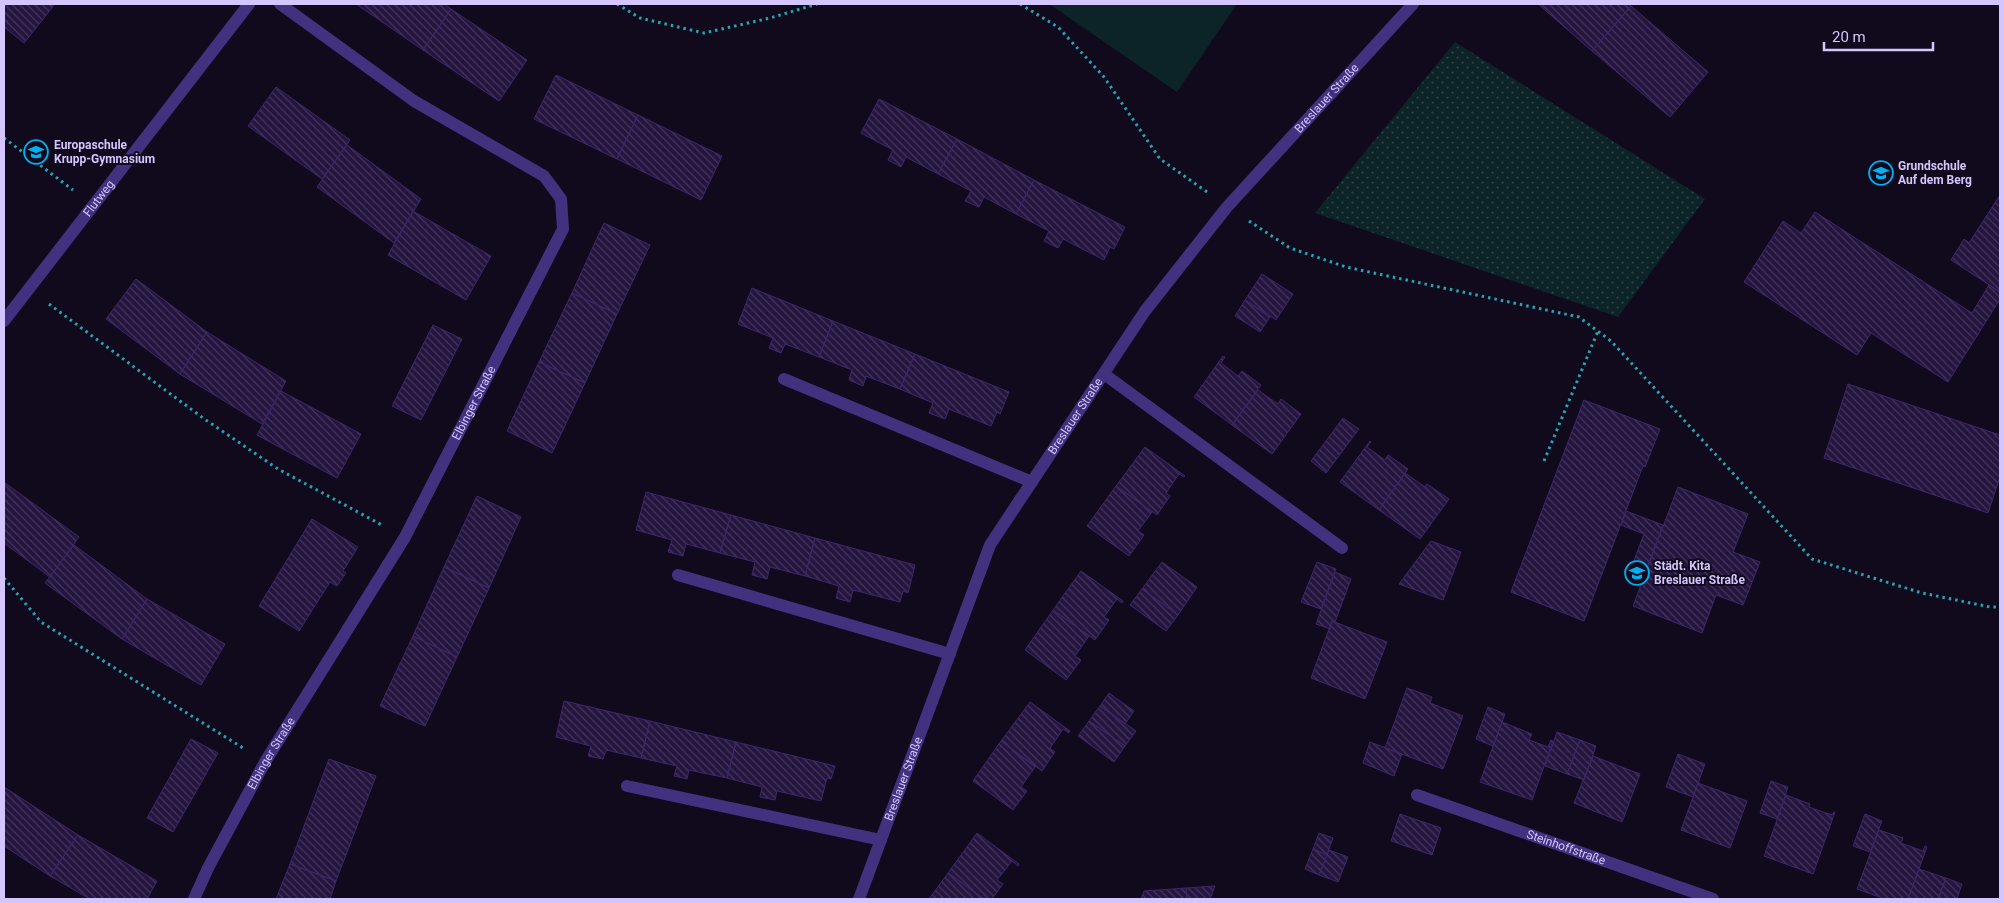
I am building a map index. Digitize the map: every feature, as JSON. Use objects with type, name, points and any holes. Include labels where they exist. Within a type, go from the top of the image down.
[{"type":"street","name":"Flutweg","points":[[4,321],[249,4]]},
{"type":"street","name":"Elbinger Straße","points":[[194,899],[208,868],[265,762],[405,537],[563,229],[561,199],[544,176],[414,100],[280,4]]},
{"type":"street","name":"Breslauer Straße","points":[[858,899],[990,545],[1145,311],[1227,208],[1411,4]]},
{"type":"street","points":[[1104,374],[1342,548]]},
{"type":"street","points":[[784,379],[1032,482]]},
{"type":"street","points":[[678,575],[950,654]]},
{"type":"street","points":[[627,786],[881,840]]},
{"type":"street","name":"Steinhoffstraße","points":[[1417,795],[1713,899]]},
{"type":"path","points":[[617,4],[640,18],[704,32],[770,18],[817,4]]},
{"type":"path","points":[[1020,4],[1058,27],[1104,77],[1160,159],[1227,208],[1290,248],[1346,267],[1580,317],[1611,341],[1812,559],[1922,593],[1990,607],[2000,607]]},
{"type":"path","points":[[4,138],[93,205]]},
{"type":"path","points":[[28,289],[203,418],[278,469],[405,537]]},
{"type":"path","points":[[1544,461],[1598,331]]},
{"type":"path","points":[[4,578],[40,622],[265,762]]},
{"type":"green space","points":[[1049,4],[1237,4],[1177,92]]},
{"type":"green space","points":[[1455,42],[1705,199],[1618,317],[1315,213]]},
{"type":"building","points":[[4,4],[55,4],[24,43],[4,27]]},
{"type":"building","points":[[356,4],[444,4],[451,9],[423,50]]},
{"type":"building","points":[[1538,4],[1628,4],[1631,6],[1592,51]]},
{"type":"building","points":[[1631,6],[1708,72],[1670,117],[1592,51]]},
{"type":"building","points":[[451,9],[527,60],[499,101],[423,50]]},
{"type":"building","points":[[556,75],[638,115],[617,159],[534,119]]},
{"type":"building","points":[[276,87],[350,140],[322,179],[248,126]]},
{"type":"building","points":[[879,99],[957,139],[938,174],[906,157],[901,167],[888,160],[893,150],[861,133]]},
{"type":"building","points":[[638,115],[722,156],[701,200],[617,159]]},
{"type":"building","points":[[957,139],[1034,180],[1016,214],[984,197],[979,207],[965,201],[971,191],[938,174]]},
{"type":"building","points":[[347,145],[421,199],[394,243],[317,187]]},
{"type":"building","points":[[1034,180],[1125,227],[1114,249],[1110,247],[1104,260],[1063,239],[1058,248],[1044,241],[1049,231],[1016,214]]},
{"type":"building","points":[[2000,195],[2000,292],[1951,260],[1964,239],[1969,243]]},
{"type":"building","points":[[413,211],[491,256],[466,300],[388,255]]},
{"type":"building","points":[[1815,212],[1972,313],[1989,285],[2000,292],[2000,299],[1948,382],[1871,333],[1857,355],[1744,282],[1783,221],[1801,233]]},
{"type":"building","points":[[604,223],[650,245],[617,314],[572,293]]},
{"type":"building","points":[[1262,274],[1293,294],[1276,320],[1245,300]]},
{"type":"building","points":[[136,279],[207,332],[180,374],[106,319]]},
{"type":"building","points":[[752,288],[833,321],[819,357],[785,344],[781,353],[769,348],[773,338],[738,324]]},
{"type":"building","points":[[572,293],[617,314],[585,383],[539,362]]},
{"type":"building","points":[[1245,300],[1270,317],[1260,332],[1235,316]]},
{"type":"building","points":[[833,321],[915,354],[900,389],[866,376],[863,386],[849,380],[852,370],[819,357]]},
{"type":"building","points":[[433,325],[462,339],[421,420],[392,406]]},
{"type":"building","points":[[207,332],[286,381],[262,424],[180,374]]},
{"type":"building","points":[[915,354],[1009,392],[1000,414],[997,412],[991,426],[949,409],[945,419],[929,413],[933,403],[900,389]]},
{"type":"building","points":[[1223,356],[1225,357],[1221,363],[1238,376],[1242,371],[1261,385],[1232,425],[1194,397]]},
{"type":"building","points":[[539,362],[585,383],[552,453],[507,431]]},
{"type":"building","points":[[1848,384],[2000,435],[2000,477],[1988,513],[1824,458]]},
{"type":"building","points":[[1258,390],[1278,404],[1281,399],[1301,414],[1272,454],[1232,425]]},
{"type":"building","points":[[281,391],[361,434],[337,478],[257,435]]},
{"type":"building","points":[[1584,400],[1660,429],[1645,467],[1643,466],[1584,621],[1511,592]]},
{"type":"building","points":[[1343,418],[1359,429],[1326,473],[1311,461]]},
{"type":"building","points":[[1370,441],[1367,447],[1385,460],[1388,455],[1408,469],[1379,510],[1340,482]]},
{"type":"building","points":[[1145,447],[1185,476],[1179,474],[1166,493],[1170,496],[1157,515],[1116,486]]},
{"type":"building","points":[[1405,473],[1425,487],[1427,484],[1449,499],[1420,539],[1379,510]]},
{"type":"building","points":[[4,482],[79,537],[50,577],[4,543]]},
{"type":"building","points":[[1116,486],[1152,512],[1138,531],[1144,535],[1129,556],[1087,526]]},
{"type":"building","points":[[1678,487],[1748,514],[1733,552],[1760,562],[1743,605],[1716,595],[1702,633],[1633,606]]},
{"type":"building","points":[[646,492],[731,515],[720,553],[686,544],[683,556],[668,552],[672,540],[636,530]]},
{"type":"building","points":[[477,496],[521,517],[489,588],[444,567]]},
{"type":"building","points":[[1626,511],[1663,525],[1647,568],[1633,563],[1644,534],[1621,525]]},
{"type":"building","points":[[731,515],[815,538],[805,576],[770,567],[767,579],[752,575],[755,562],[720,553]]},
{"type":"building","points":[[312,519],[358,547],[343,571],[346,573],[337,586],[330,582],[299,631],[259,606]]},
{"type":"building","points":[[815,538],[915,565],[908,593],[903,591],[900,602],[853,590],[850,602],[836,598],[839,586],[805,576]]},
{"type":"building","points":[[1431,541],[1461,552],[1443,600],[1399,584]]},
{"type":"building","points":[[74,545],[147,599],[122,639],[45,583]]},
{"type":"building","points":[[1162,562],[1197,587],[1178,615],[1142,589]]},
{"type":"building","points":[[1317,562],[1336,569],[1321,609],[1301,602]]},
{"type":"building","points":[[444,567],[489,588],[457,657],[413,636]]},
{"type":"building","points":[[1081,571],[1123,601],[1122,603],[1117,599],[1104,617],[1109,620],[1095,640],[1053,610]]},
{"type":"building","points":[[1335,572],[1351,579],[1335,622],[1332,621],[1330,629],[1316,624]]},
{"type":"building","points":[[1142,589],[1178,615],[1166,631],[1130,605]]},
{"type":"building","points":[[147,599],[225,644],[201,685],[122,639]]},
{"type":"building","points":[[1053,610],[1089,636],[1075,656],[1081,660],[1066,680],[1025,650]]},
{"type":"building","points":[[1332,621],[1387,642],[1365,699],[1311,678]]},
{"type":"building","points":[[413,636],[457,657],[425,726],[380,706]]},
{"type":"building","points":[[1407,688],[1432,697],[1430,703],[1463,716],[1443,769],[1385,748]]},
{"type":"building","points":[[1109,693],[1134,711],[1125,724],[1100,706]]},
{"type":"building","points":[[564,701],[650,721],[641,758],[606,750],[603,759],[588,756],[591,746],[556,737]]},
{"type":"building","points":[[1030,702],[1070,731],[1069,733],[1063,729],[1050,748],[1055,752],[1042,771],[1001,741]]},
{"type":"building","points":[[1100,706],[1136,731],[1125,746],[1089,721]]},
{"type":"building","points":[[1488,707],[1505,714],[1493,746],[1476,739]]},
{"type":"building","points":[[650,721],[736,742],[727,778],[689,770],[687,779],[674,776],[677,766],[641,758]]},
{"type":"building","points":[[1089,721],[1125,746],[1114,762],[1078,736]]},
{"type":"building","points":[[1502,722],[1532,734],[1529,740],[1548,747],[1551,740],[1553,741],[1532,800],[1480,782]]},
{"type":"building","points":[[1557,732],[1580,740],[1567,774],[1545,766]]},
{"type":"building","points":[[191,739],[218,753],[173,832],[147,818]]},
{"type":"building","points":[[1580,740],[1596,746],[1584,780],[1567,774]]},
{"type":"building","points":[[1001,741],[1035,767],[1021,787],[1027,791],[1013,810],[973,781]]},
{"type":"building","points":[[736,742],[835,766],[831,779],[827,778],[821,801],[777,791],[775,800],[760,797],[762,787],[727,778]]},
{"type":"building","points":[[1370,742],[1402,754],[1394,776],[1363,763]]},
{"type":"building","points":[[1678,754],[1705,764],[1693,797],[1666,787]]},
{"type":"building","points":[[1593,756],[1640,774],[1622,822],[1574,803]]},
{"type":"building","points":[[329,759],[376,776],[336,881],[290,864]]},
{"type":"building","points":[[1771,781],[1788,787],[1777,819],[1760,813]]},
{"type":"building","points":[[1698,783],[1747,801],[1730,848],[1681,830]]},
{"type":"building","points":[[4,787],[78,835],[50,876],[4,846]]},
{"type":"building","points":[[1786,795],[1810,804],[1809,807],[1832,815],[1835,812],[1813,874],[1764,856]]},
{"type":"building","points":[[1400,814],[1441,828],[1432,855],[1391,841]]},
{"type":"building","points":[[1865,814],[1882,821],[1870,852],[1853,846]]},
{"type":"building","points":[[1879,830],[1903,838],[1901,843],[1923,851],[1925,846],[1927,847],[1908,899],[1885,899],[1857,889]]},
{"type":"building","points":[[977,833],[1019,864],[1018,866],[1012,861],[997,880],[1003,884],[992,899],[984,899],[948,873]]},
{"type":"building","points":[[1319,833],[1333,838],[1327,855],[1313,849]]},
{"type":"building","points":[[78,835],[157,881],[147,899],[90,899],[50,876]]},
{"type":"building","points":[[1313,849],[1327,855],[1319,875],[1305,869]]},
{"type":"building","points":[[1329,850],[1348,857],[1338,882],[1319,875]]},
{"type":"building","points":[[290,864],[336,881],[330,899],[276,899]]},
{"type":"building","points":[[1919,869],[1946,878],[1938,899],[1908,899]]},
{"type":"building","points":[[948,873],[984,899],[929,899]]},
{"type":"building","points":[[1946,878],[1962,884],[1957,899],[1938,899]]},
{"type":"building","points":[[1215,886],[1210,899],[1187,899],[1186,888]]},
{"type":"building","points":[[1186,888],[1187,899],[1141,899],[1144,891]]},
{"type":"place","name":"Europaschule Krupp-Gymnasium","points":[[36,152]]},
{"type":"place","name":"Grundschule Auf dem Berg","points":[[1881,173]]},
{"type":"place","name":"Städt. Kita Breslauer Straße","points":[[1637,573]]}]
